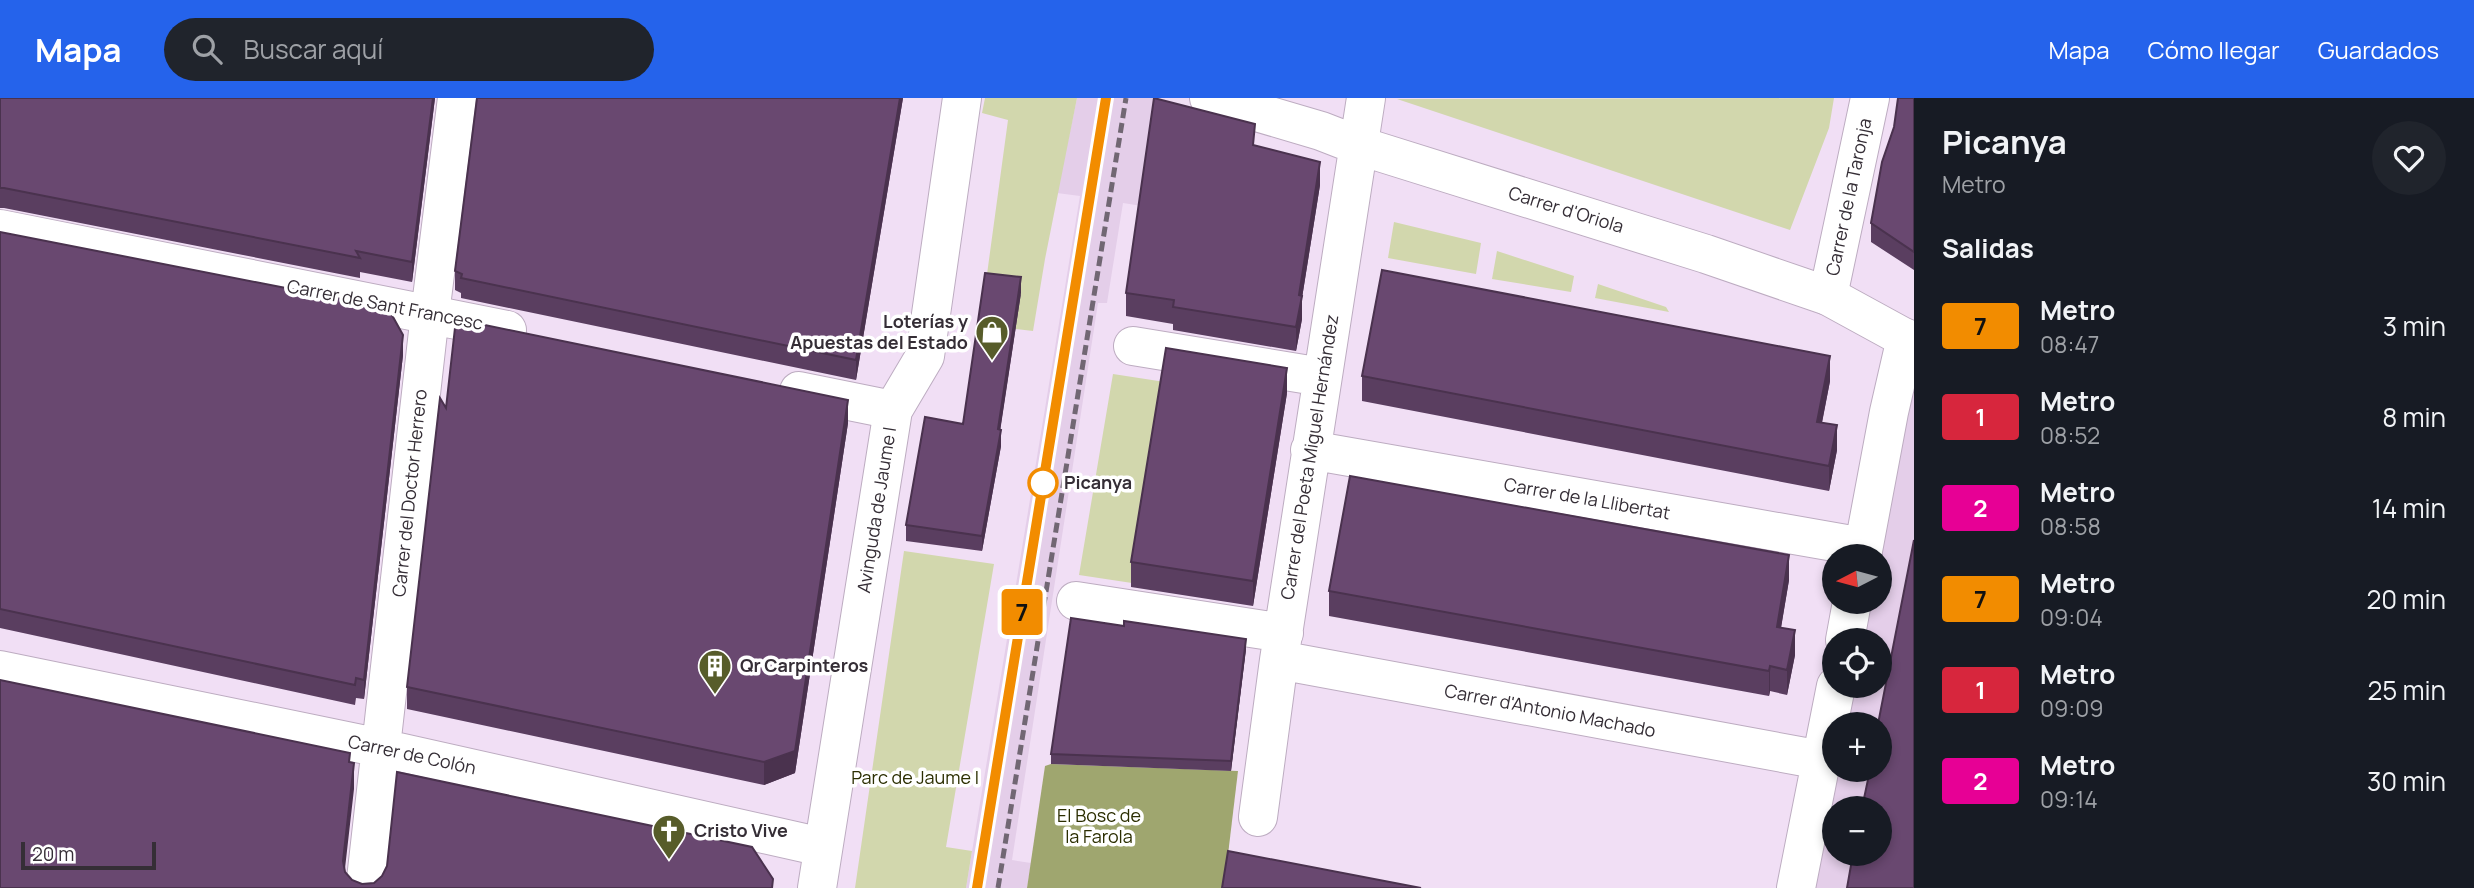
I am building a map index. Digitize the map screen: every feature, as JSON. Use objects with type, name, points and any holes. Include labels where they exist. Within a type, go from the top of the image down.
[{"type":"street","name":"Carrer del Doctor Herrero","points":[[365,888],[457,98]]},
{"type":"street","name":"Avinguda de Jaume I","points":[[817,888],[893,410],[925,356],[962,98]]},
{"type":"street","name":"Carrer del Poeta Miguel Hernández","points":[[1258,817],[1310,450],[1366,98]]},
{"type":"street","name":"Carrer de la Taronja","points":[[1828,296],[1870,98]]},
{"type":"street","name":"Carrer d'Oriola","points":[[1209,99],[1321,131],[1357,145],[1706,254],[1828,296],[1910,340]]},
{"type":"street","name":"Carrer de Sant Francesc","points":[[0,229],[537,336]]},
{"type":"street","points":[[1864,544],[1889,412],[1910,340]]},
{"type":"street","points":[[1133,346],[1322,377]]},
{"type":"street","points":[[763,383],[893,410]]},
{"type":"street","name":"Carrer de la Llibertat","points":[[1310,450],[1822,545]]},
{"type":"street","name":"Carrer d'Antonio Machado","points":[[1076,601],[1281,647],[1821,760]]},
{"type":"street","name":"Carrer de Colón","points":[[0,670],[381,748],[822,847]]},
{"type":"street","points":[[1797,888],[1834,698]]},
{"type":"shaded area","points":[[1077,98],[1157,98],[1142,206],[1123,203],[1107,303],[1098,303],[1012,860],[1031,863],[1027,888],[966,888],[1080,196],[1057,193]]},
{"type":"shaded area","points":[[1914,343],[1914,888],[1797,888],[1822,759],[1822,782],[1892,782],[1892,712],[1831,712],[1834,698],[1892,698],[1892,628],[1847,628],[1850,614],[1892,614],[1892,544],[1882,544]]},
{"type":"green space","points":[[985,98],[1077,98],[1033,331],[1015,329],[985,289],[1008,120],[982,113]]},
{"type":"green space","points":[[1834,98],[1829,128],[1790,230],[1397,99]]},
{"type":"green space","points":[[1394,222],[1481,243],[1476,274],[1388,258]]},
{"type":"green space","points":[[1497,251],[1574,276],[1571,292],[1492,279]]},
{"type":"green space","points":[[1598,284],[1666,307],[1669,312],[1595,298]]},
{"type":"green space","points":[[1113,374],[1165,382],[1132,583],[1079,575]]},
{"type":"green space","name":"Parc de Jaume I","points":[[904,551],[994,564],[946,847],[972,851],[966,888],[855,888]]},
{"type":"green space","name":"El Bosc de la Farola","points":[[1051,764],[1238,771],[1224,888],[1027,888],[1045,766]]},
{"type":"building","points":[[0,98],[433,98],[412,262],[356,251],[360,258],[0,188]]},
{"type":"building","points":[[477,98],[900,98],[856,360],[461,278],[462,274],[455,271]]},
{"type":"building","points":[[1154,98],[1255,124],[1253,145],[1320,162],[1296,327],[1173,307],[1174,300],[1126,293]]},
{"type":"building","points":[[1898,98],[1914,98],[1914,252],[1871,223],[1882,162],[1894,127]]},
{"type":"building","points":[[0,232],[388,308],[403,335],[364,680],[356,678],[355,685],[0,609]]},
{"type":"building","points":[[1382,270],[1830,356],[1817,422],[1837,425],[1829,466],[1362,376]]},
{"type":"building","points":[[985,273],[1021,277],[998,429],[1001,430],[982,536],[906,525],[925,417],[963,424]]},
{"type":"building","points":[[456,319],[848,400],[795,751],[764,762],[407,687],[440,398],[446,408]]},
{"type":"building","points":[[1166,348],[1287,368],[1253,581],[1131,562]]},
{"type":"building","points":[[1350,476],[1789,555],[1777,627],[1795,630],[1787,670],[1770,666],[1769,671],[1329,591]]},
{"type":"building","points":[[1914,540],[1914,888],[1847,888],[1851,866],[1892,866],[1892,796],[1865,796],[1867,782],[1892,782],[1892,712],[1880,712],[1883,698],[1892,698],[1892,652]]},
{"type":"building","points":[[1071,618],[1124,626],[1124,621],[1246,639],[1231,761],[1051,754]]},
{"type":"building","points":[[0,680],[350,753],[349,762],[354,763],[343,861],[345,872],[352,880],[362,884],[374,883],[382,876],[387,866],[397,772],[752,847],[773,879],[772,888],[0,888]]},
{"type":"building","points":[[1228,851],[1421,888],[1222,888]]},
{"type":"railway","points":[[977,888],[1106,98]]},
{"type":"railway","points":[[998,888],[1126,98]]},
{"type":"metro line","name":"7","points":[[977,888],[1106,98]]},
{"type":"place","name":"Loterías y Apuestas del Estado","points":[[992,362]]},
{"type":"place","name":"Picanya","points":[[1043,483]]},
{"type":"place","name":"Qr Carpinteros","points":[[715,696]]},
{"type":"place","name":"Cristo Vive","points":[[669,861]]}]
